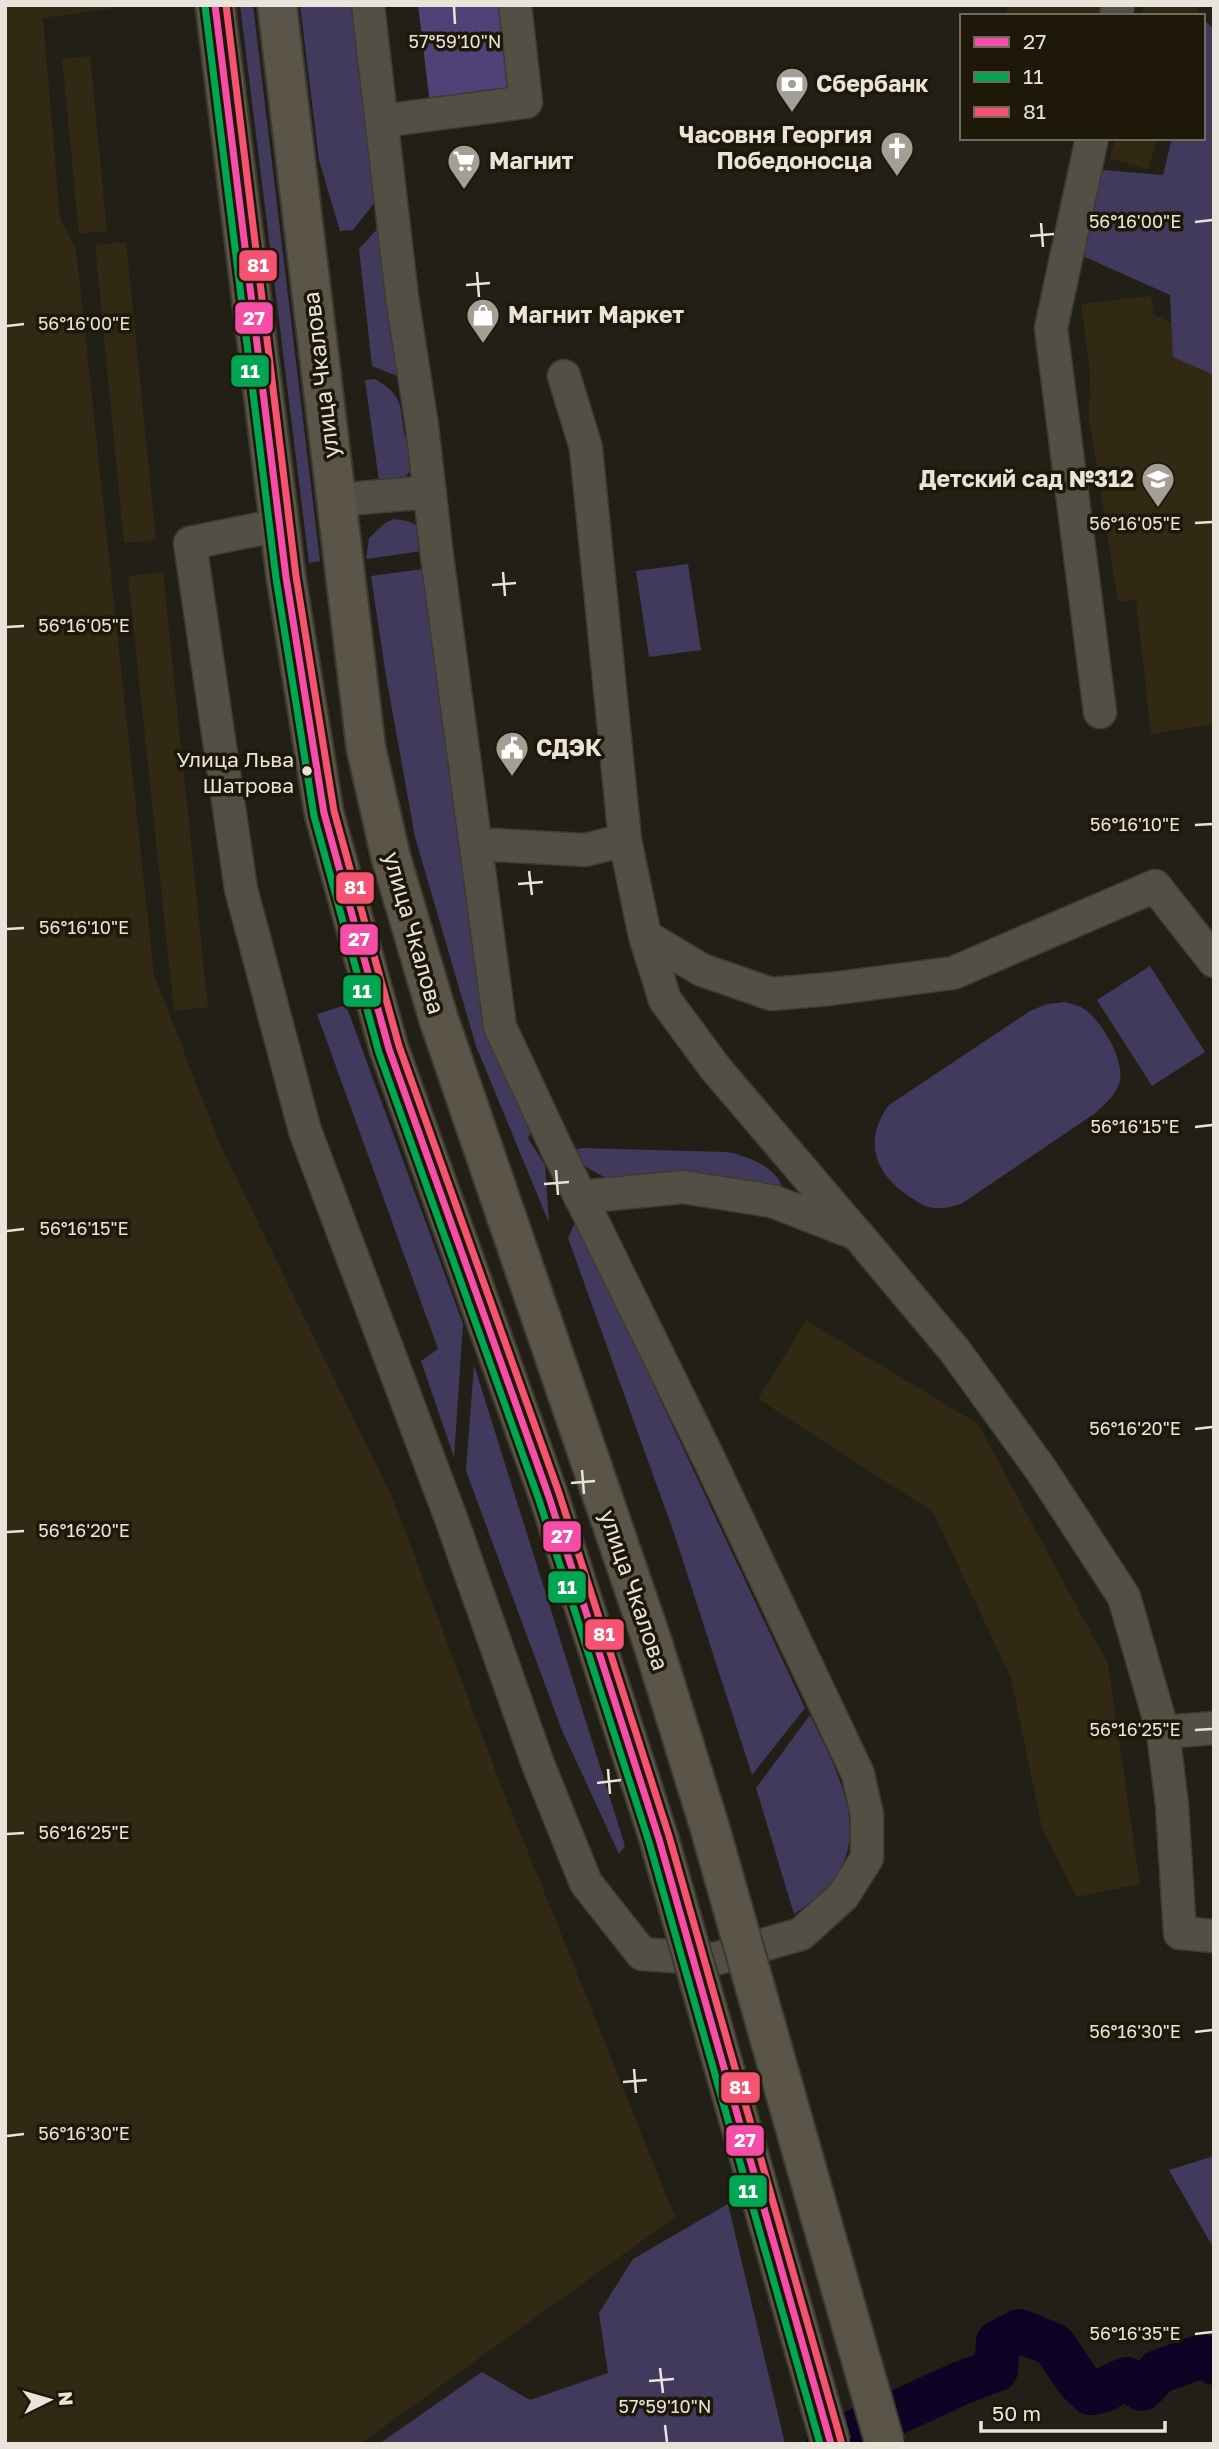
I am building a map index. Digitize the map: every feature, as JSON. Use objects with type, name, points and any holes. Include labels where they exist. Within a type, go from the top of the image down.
[{"type":"main road","points":[[215,5],[279,525],[324,813],[389,1049],[549,1497],[659,1839],[831,2444]]},
{"type":"main road","name":"улица Чкалова","points":[[277,5],[366,748],[391,858],[438,1017],[652,1641],[709,1825],[885,2444]]},
{"type":"street","points":[[279,525],[190,543],[241,889],[305,1131],[452,1521],[538,1763],[586,1883],[642,1954],[715,1959],[801,1934],[843,1895],[867,1857],[867,1815],[858,1774],[500,1027],[402,297],[368,5]]},
{"type":"street","points":[[382,121],[526,102],[515,5]]},
{"type":"street","points":[[1092,140],[1051,328],[1100,712]]},
{"type":"street","points":[[564,376],[586,448],[625,840],[646,936],[665,1000],[716,1069],[955,1351],[1042,1471],[1124,1597],[1163,1732],[1172,1805],[1180,1933],[1214,1936]]},
{"type":"street","points":[[336,500],[430,492]]},
{"type":"street","points":[[477,847],[495,845],[585,850],[625,840]]},
{"type":"street","points":[[646,936],[702,970],[771,994],[830,989],[953,973],[1155,886],[1214,961]]},
{"type":"street","points":[[580,1197],[682,1187],[772,1201],[857,1234]]},
{"type":"street","points":[[1163,1732],[1214,1728]]},
{"type":"shaded area","points":[[5,5],[113,5],[114,8],[43,18],[60,219],[76,249],[154,975],[222,1149],[394,1501],[495,1770],[675,2217],[360,2444],[5,2444]]},
{"type":"shaded area","points":[[240,5],[253,5],[320,561],[309,563]]},
{"type":"shaded area","points":[[300,5],[361,5],[376,124],[365,126],[375,202],[353,230],[340,231],[319,160]]},
{"type":"shaded area","points":[[418,5],[508,5],[519,93],[430,104]]},
{"type":"shaded area","points":[[1006,5],[1104,5],[1102,14],[1007,14]]},
{"type":"shaded area","points":[[1144,5],[1199,5],[1197,14],[1142,14]]},
{"type":"shaded area","points":[[1205,21],[1214,29],[1214,375],[1173,357],[1170,295],[1076,253],[1103,170],[1163,175],[1172,140],[1205,140]]},
{"type":"shaded area","points":[[90,56],[107,231],[79,234],[62,59]]},
{"type":"shaded area","points":[[1115,140],[1157,140],[1148,169],[1110,159]]},
{"type":"shaded area","points":[[389,216],[407,380],[372,366],[359,249]]},
{"type":"shaded area","points":[[126,242],[156,540],[124,543],[95,245]]},
{"type":"shaded area","name":"Детский сад №312","points":[[1151,296],[1154,315],[1214,341],[1214,724],[1151,734],[1136,600],[1118,602],[1089,418],[1090,373],[1081,304]]},
{"type":"shaded area","points":[[375,379],[396,397],[401,409],[405,437],[415,438],[413,467],[403,480],[379,481],[365,380]]},
{"type":"shaded area","points":[[394,519],[418,527],[425,536],[429,550],[366,559],[369,538],[385,523]]},
{"type":"shaded area","points":[[688,564],[701,650],[649,657],[636,571]]},
{"type":"shaded area","points":[[430,568],[534,1126],[528,1138],[545,1165],[549,1223],[476,1046],[415,837],[371,576]]},
{"type":"shaded area","points":[[163,572],[208,1007],[174,1011],[128,576]]},
{"type":"shaded area","points":[[1150,966],[1205,1052],[1152,1086],[1097,1000]]},
{"type":"shaded area","points":[[1065,1002],[1081,1007],[1096,1020],[1116,1053],[1119,1084],[1109,1100],[1094,1114],[961,1204],[933,1208],[898,1188],[888,1178],[876,1156],[876,1131],[889,1105],[1030,1011],[1047,1004]]},
{"type":"shaded area","points":[[346,1005],[463,1324],[454,1457],[421,1361],[438,1349],[317,1014]]},
{"type":"shaded area","points":[[581,1148],[727,1152],[743,1156],[768,1169],[775,1174],[783,1189],[604,1177],[576,1161],[573,1151]]},
{"type":"shaded area","points":[[576,1220],[805,1708],[752,1775],[675,1536],[568,1238]]},
{"type":"shaded area","points":[[806,1320],[978,1424],[1108,1664],[1140,1884],[1076,1897],[1042,1828],[1011,1678],[933,1512],[758,1399]]},
{"type":"shaded area","points":[[474,1365],[625,1846],[619,1854],[561,1728],[466,1471]]},
{"type":"shaded area","points":[[810,1715],[841,1783],[850,1829],[847,1852],[838,1874],[820,1895],[794,1914],[756,1788]]},
{"type":"shaded area","points":[[1214,2156],[1214,2249],[1169,2170]]},
{"type":"shaded area","points":[[728,2204],[785,2444],[379,2444],[482,2372],[530,2400],[608,2373],[599,2313],[633,2259]]},
{"type":"waterway","points":[[828,2444],[961,2383],[996,2370],[998,2342],[1020,2331],[1054,2345],[1078,2381],[1091,2393],[1102,2391],[1127,2379],[1142,2389],[1158,2372],[1202,2356],[1214,2363]]},
{"type":"transit line","name":"27","points":[[215,5],[286,577],[324,813],[389,1049],[549,1497],[659,1839],[831,2444]]},
{"type":"transit line","name":"81","points":[[226,5],[296,576],[334,811],[399,1046],[559,1493],[669,1836],[841,2441]]},
{"type":"transit line","name":"11","points":[[205,6],[276,578],[314,816],[379,1053],[539,1500],[649,1842],[820,2444]]},
{"type":"place","name":"Сбербанк","points":[[792,114]]},
{"type":"place","name":"Часовня Георгия Победоносца","points":[[897,178]]},
{"type":"place","name":"Магнит","points":[[464,191]]},
{"type":"place","name":"Магнит Маркет","points":[[483,345]]},
{"type":"place","name":"Детский сад №312","points":[[1158,509]]},
{"type":"place","name":"Улица Льва Шатрова","points":[[307,771]]},
{"type":"place","name":"СДЭК","points":[[512,778]]}]
